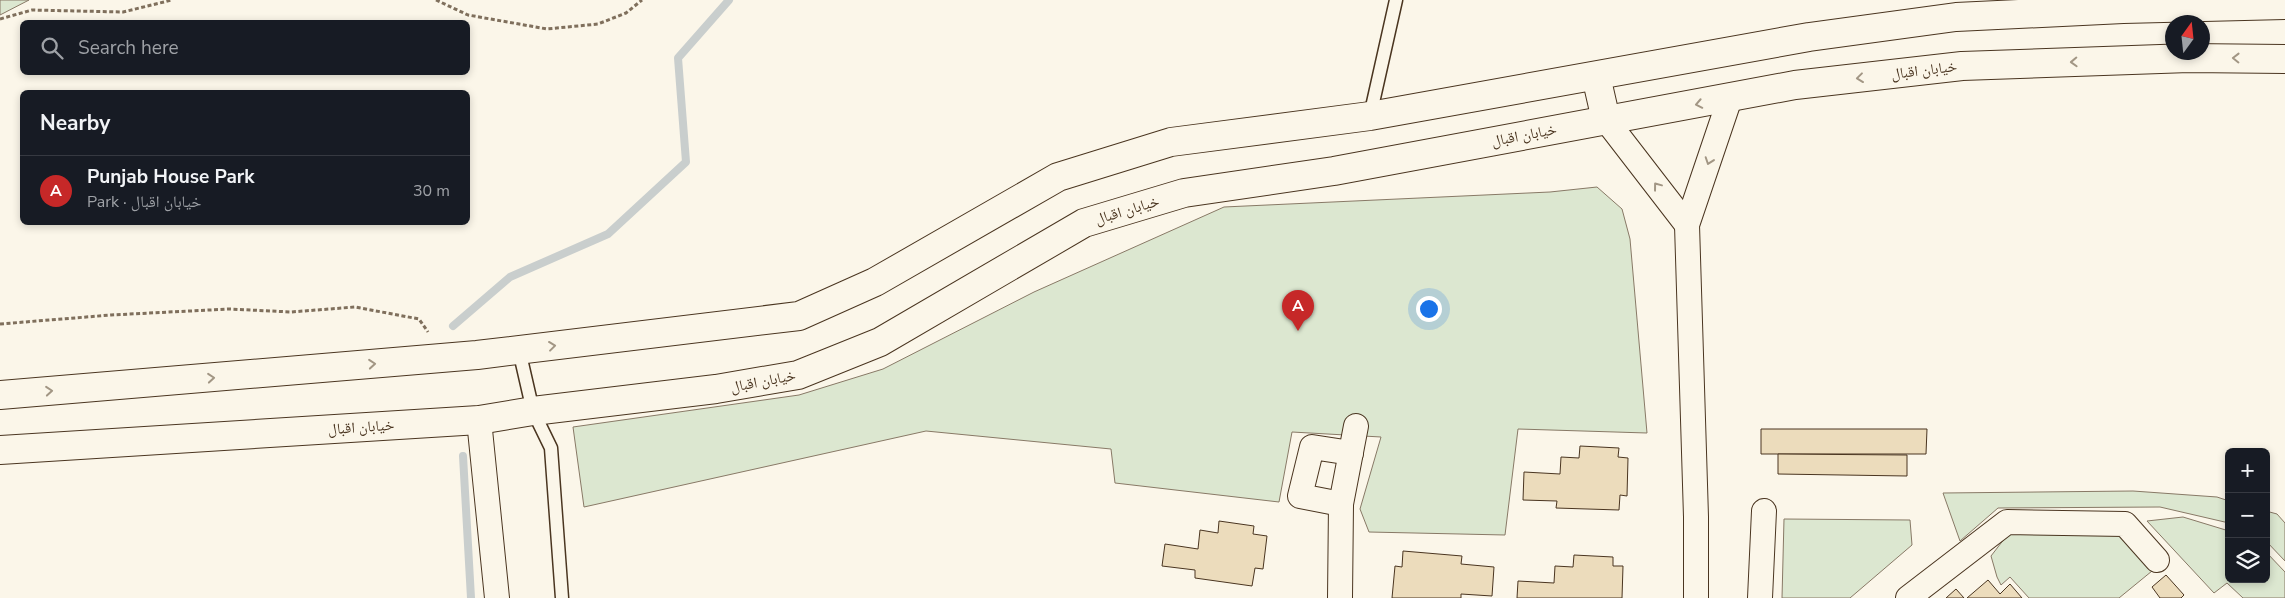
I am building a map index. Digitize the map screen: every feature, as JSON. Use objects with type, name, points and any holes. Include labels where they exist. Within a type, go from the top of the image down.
[{"type":"main road","points":[[0,395],[446,358],[799,316],[875,282],[1058,177],[1172,142],[1370,116],[1808,37],[1956,17],[2124,9],[2285,5]]},
{"type":"main road","name":"خیابان اقبال","points":[[0,450],[479,420],[533,411],[716,390],[798,375],[880,342],[1084,223],[1184,193],[1334,171],[1795,85],[1962,66],[2189,58],[2285,59]]},
{"type":"main road","points":[[1596,76],[1606,120]]},
{"type":"street","points":[[1696,598],[1696,517],[1686,225],[1730,98]]},
{"type":"street","points":[[1606,120],[1686,225]]},
{"type":"street","points":[[479,420],[497,598]]},
{"type":"street","points":[[1340,598],[1341,504],[1356,426]]},
{"type":"street","points":[[1341,504],[1300,496],[1312,447],[1351,453]]},
{"type":"street","points":[[1760,598],[1764,511]]},
{"type":"street","points":[[1908,598],[2007,522],[2125,524],[2157,560]]},
{"type":"lane","points":[[1370,116],[1396,0]]},
{"type":"lane","points":[[519,350],[533,411],[551,448],[562,598]]},
{"type":"path","points":[[0,19],[32,10],[123,12],[172,0]]},
{"type":"path","points":[[436,0],[468,15],[547,29],[598,24],[626,13],[642,0]]},
{"type":"path","points":[[0,324],[29,320],[229,309],[291,312],[355,307],[419,319],[446,358]]},
{"type":"green space","points":[[0,0],[29,0],[0,15]]},
{"type":"green space","points":[[1597,187],[1622,209],[1630,239],[1647,433],[1518,429],[1505,535],[1369,532],[1360,509],[1381,437],[1292,432],[1279,502],[1115,483],[1111,449],[926,431],[584,507],[573,427],[799,395],[883,369],[1034,292],[1224,207],[1550,192]]},
{"type":"green space","points":[[2133,491],[2217,497],[2225,500],[2225,522],[2160,507],[1998,508],[1960,541],[1943,493]]},
{"type":"green space","points":[[2270,512],[2277,514],[2285,523],[2285,561],[2270,545]]},
{"type":"green space","points":[[2183,517],[2225,530],[2225,583],[2227,583],[2214,593],[2147,521]]},
{"type":"green space","points":[[1784,519],[1910,520],[1912,545],[1850,598],[1782,598]]},
{"type":"green space","points":[[2118,531],[2152,571],[2119,598],[2029,598],[2010,577],[2001,585],[1997,577],[1991,556],[2008,534]]},
{"type":"green space","points":[[2270,556],[2285,572],[2285,598],[2243,598],[2227,583],[2270,583]]},
{"type":"building","points":[[1761,429],[1927,429],[1926,454],[1761,454]]},
{"type":"building","points":[[1580,446],[1619,448],[1618,457],[1628,458],[1627,496],[1620,495],[1619,510],[1556,508],[1557,501],[1523,500],[1524,472],[1560,474],[1561,457],[1579,458]]},
{"type":"building","points":[[1778,454],[1907,455],[1907,476],[1778,474]]},
{"type":"building","points":[[1219,521],[1254,526],[1253,534],[1267,536],[1263,569],[1255,568],[1252,586],[1195,578],[1195,570],[1162,566],[1165,544],[1198,549],[1200,530],[1218,533]]},
{"type":"building","points":[[1403,551],[1462,556],[1461,564],[1494,567],[1492,596],[1461,594],[1461,598],[1392,598],[1395,566],[1402,567]]},
{"type":"building","points":[[1574,555],[1613,557],[1613,566],[1623,566],[1622,598],[1517,598],[1518,581],[1554,583],[1555,566],[1573,567]]},
{"type":"building","points":[[2166,575],[2184,595],[2181,598],[2160,598],[2152,587]]},
{"type":"building","points":[[1988,580],[2000,594],[2010,584],[2022,598],[1967,598]]},
{"type":"building","points":[[1956,589],[1964,598],[1946,598]]},
{"type":"waterway","points":[[453,326],[510,277],[608,234],[686,162],[678,58],[729,0]]},
{"type":"waterway","points":[[463,456],[471,598]]},
{"type":"place","name":"Punjab House Park","points":[[1298,331]]}]
